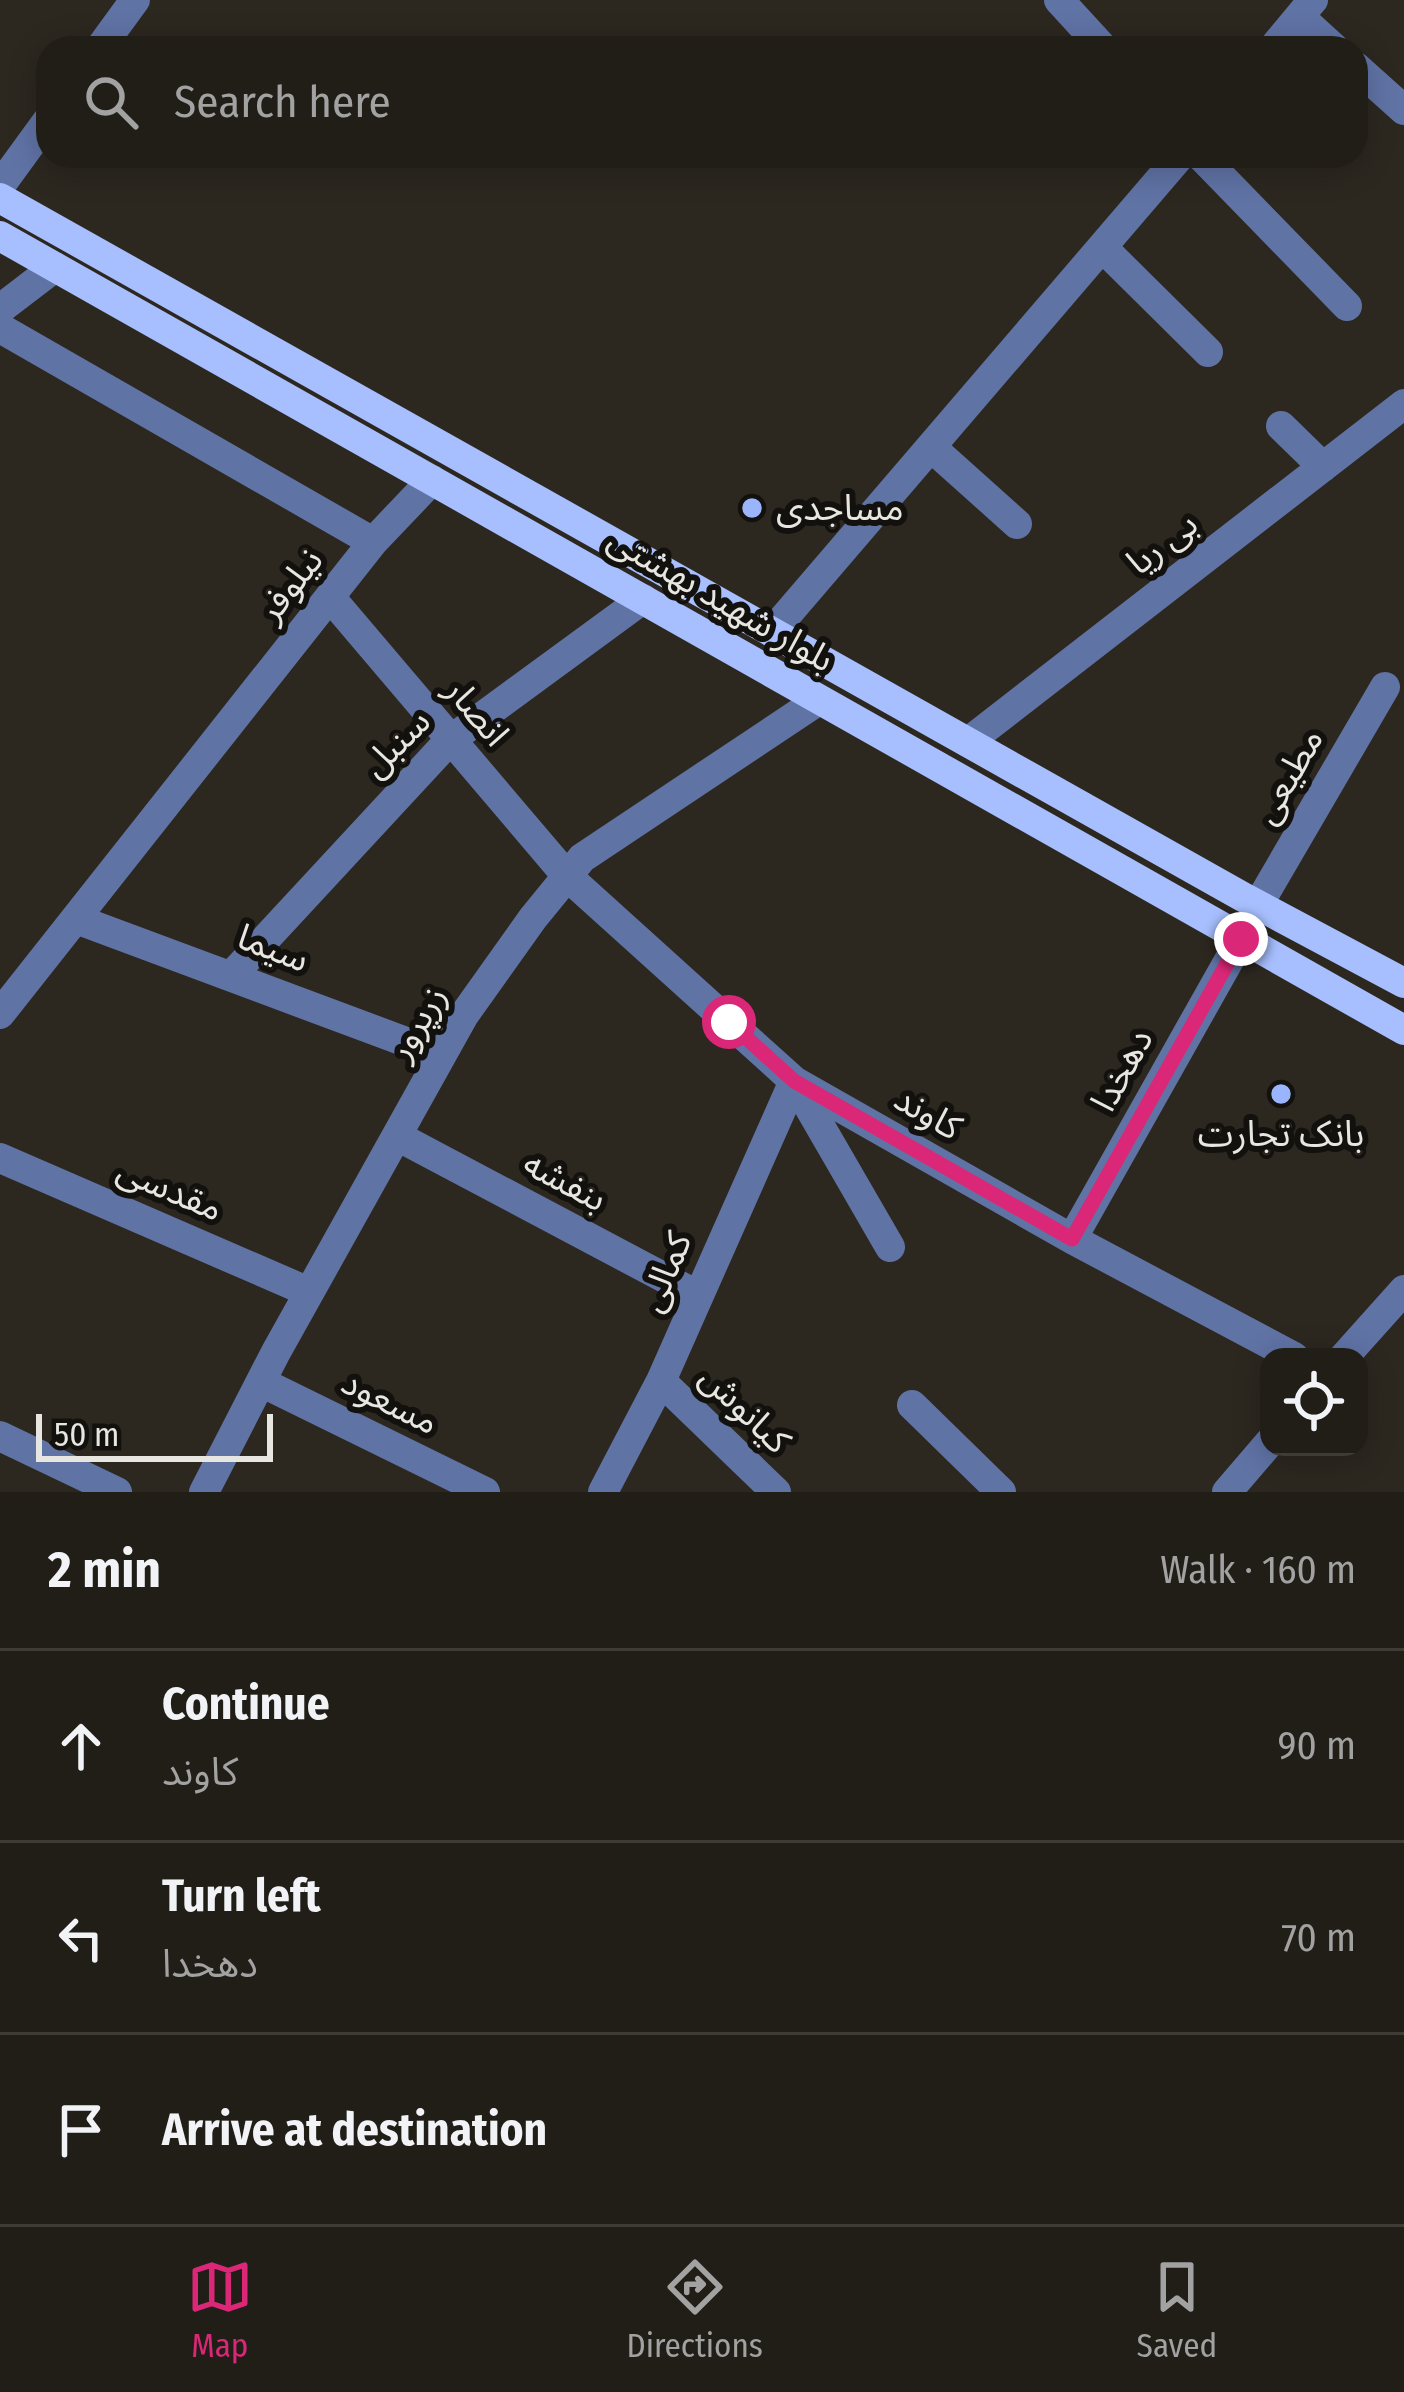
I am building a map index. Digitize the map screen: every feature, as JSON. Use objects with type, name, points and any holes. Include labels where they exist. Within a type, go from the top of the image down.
[{"type":"main road","name":"بلوار شهید بهشتی","points":[[0,198],[1404,983]]},
{"type":"main road","name":"بلوار شهید بهشتی","points":[[0,236],[1404,1030]]},
{"type":"street","points":[[109,36],[135,0]]},
{"type":"street","points":[[1059,0],[1091,36]]},
{"type":"street","points":[[1283,36],[1306,9],[1325,36]]},
{"type":"street","points":[[1368,78],[1404,110]]},
{"type":"street","points":[[0,186],[36,136]]},
{"type":"street","points":[[772,632],[1170,168]]},
{"type":"street","points":[[1213,168],[1347,306]]},
{"type":"street","points":[[1102,248],[1208,352]]},
{"type":"street","points":[[0,309],[56,267]]},
{"type":"street","name":"نیلوفر","points":[[0,328],[374,542],[0,1014]]},
{"type":"street","name":"بی ریا","points":[[968,742],[1404,404]]},
{"type":"street","points":[[1281,426],[1323,467]]},
{"type":"street","points":[[931,447],[1017,524]]},
{"type":"street","points":[[374,542],[432,480]]},
{"type":"street","name":"انصار","points":[[329,597],[567,876]]},
{"type":"street","name":"سنبل","points":[[233,974],[449,741],[643,599]]},
{"type":"street","name":"مطیعی","points":[[1258,905],[1385,687]]},
{"type":"street","name":"زرپرور","points":[[204,1492],[441,1055],[532,917],[582,857],[819,700]]},
{"type":"street","name":"کاوند","points":[[567,876],[794,1081],[1072,1239],[1277,1348]]},
{"type":"street","name":"سیما","points":[[76,919],[441,1055]]},
{"type":"street","name":"دهخدا","points":[[1072,1239],[1241,939]]},
{"type":"street","points":[[794,1081],[890,1247]]},
{"type":"street","name":"کمالی","points":[[604,1492],[661,1382],[794,1081]]},
{"type":"street","name":"بنفشه","points":[[397,1136],[697,1295]]},
{"type":"street","name":"مقدسی","points":[[0,1158],[309,1292]]},
{"type":"street","points":[[1352,1348],[1404,1290]]},
{"type":"street","name":"مسعود","points":[[261,1382],[485,1492]]},
{"type":"street","name":"کیانوش","points":[[661,1382],[776,1492]]},
{"type":"street","points":[[912,1405],[1001,1492]]},
{"type":"street","points":[[0,1436],[117,1492]]},
{"type":"street","points":[[1227,1492],[1260,1454]]},
{"type":"place","name":"مساجدی","points":[[752,508]]},
{"type":"place","name":"بانک تجارت","points":[[1281,1094]]},
{"type":"route","points":[[729,1022],[794,1081],[1072,1239],[1241,939]]}]
